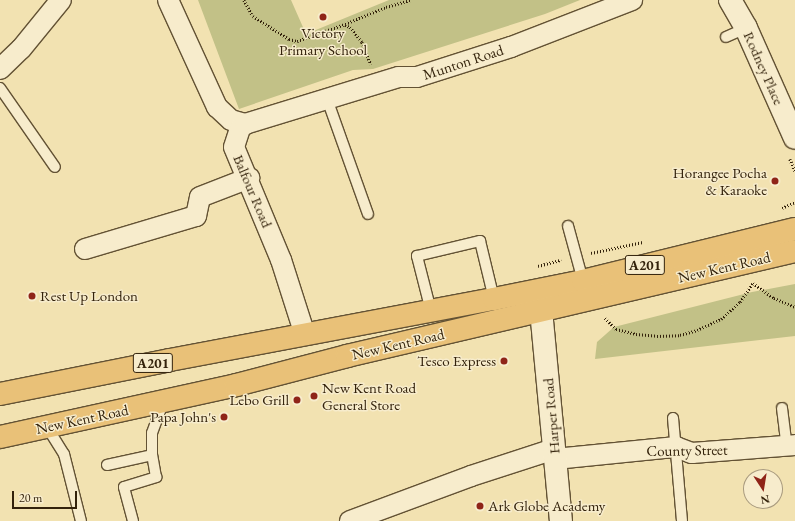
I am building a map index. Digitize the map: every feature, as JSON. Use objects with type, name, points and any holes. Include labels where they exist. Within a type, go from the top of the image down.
[{"type":"highway","name":"New Kent Road","points":[[0,394],[494,300],[795,229]]},
{"type":"highway","name":"New Kent Road","points":[[0,437],[163,402],[541,310],[795,251]]},
{"type":"main road","name":"Rodney Place","points":[[730,0],[746,28],[795,138]]},
{"type":"main road","name":"Harper Road","points":[[541,310],[561,521]]},
{"type":"street","points":[[0,69],[21,49],[61,0]]},
{"type":"street","points":[[168,0],[217,107],[231,120],[245,124]]},
{"type":"street","name":"Munton Road","points":[[245,124],[398,77],[417,77],[511,47],[632,0]]},
{"type":"street","name":"Balfour Road","points":[[245,124],[240,128],[234,147],[249,178],[281,260],[305,335]]},
{"type":"street","points":[[85,249],[196,216],[200,196],[249,178]]},
{"type":"street","name":"County Street","points":[[350,521],[471,476],[555,454],[676,447],[692,453],[791,445]]},
{"type":"lane","points":[[726,37],[746,28]]},
{"type":"lane","points":[[0,88],[55,167]]},
{"type":"lane","points":[[327,98],[368,214]]},
{"type":"lane","points":[[568,226],[583,280]]},
{"type":"lane","points":[[431,311],[417,256],[480,241],[494,300]]},
{"type":"lane","points":[[133,521],[124,487],[156,477],[152,455],[152,433],[163,402]]},
{"type":"lane","points":[[782,408],[791,445]]},
{"type":"lane","points":[[673,418],[682,521]]},
{"type":"lane","points":[[47,427],[64,454],[81,521]]},
{"type":"lane","points":[[107,465],[152,455]]},
{"type":"lane","points":[[70,473],[80,471]]},
{"type":"path","points":[[244,0],[253,16],[289,39],[297,41],[345,24],[386,7],[411,0]]},
{"type":"path","points":[[345,24],[350,27],[362,42],[373,69]]},
{"type":"path","points":[[781,208],[795,202]]},
{"type":"path","points":[[605,318],[616,329],[636,334],[657,336],[680,335],[697,330],[721,319],[740,302],[753,283],[774,298],[795,307]]},
{"type":"shaded area","points":[[198,0],[291,0],[306,34],[389,0],[580,0],[545,14],[373,69],[353,70],[239,109]]},
{"type":"shaded area","points":[[795,284],[795,336],[595,359],[597,342],[614,327],[752,292]]},
{"type":"place","name":"Victory Primary School","points":[[323,17]]},
{"type":"place","name":"Horangee Pocha & Karaoke","points":[[775,181]]},
{"type":"place","name":"Rest Up London","points":[[32,296]]},
{"type":"place","name":"Tesco Express","points":[[504,361]]},
{"type":"place","name":"New Kent Road General Store","points":[[314,396]]},
{"type":"place","name":"Lebo Grill","points":[[297,400]]},
{"type":"place","name":"Papa John's","points":[[224,417]]},
{"type":"place","name":"Ark Globe Academy","points":[[480,506]]}]
